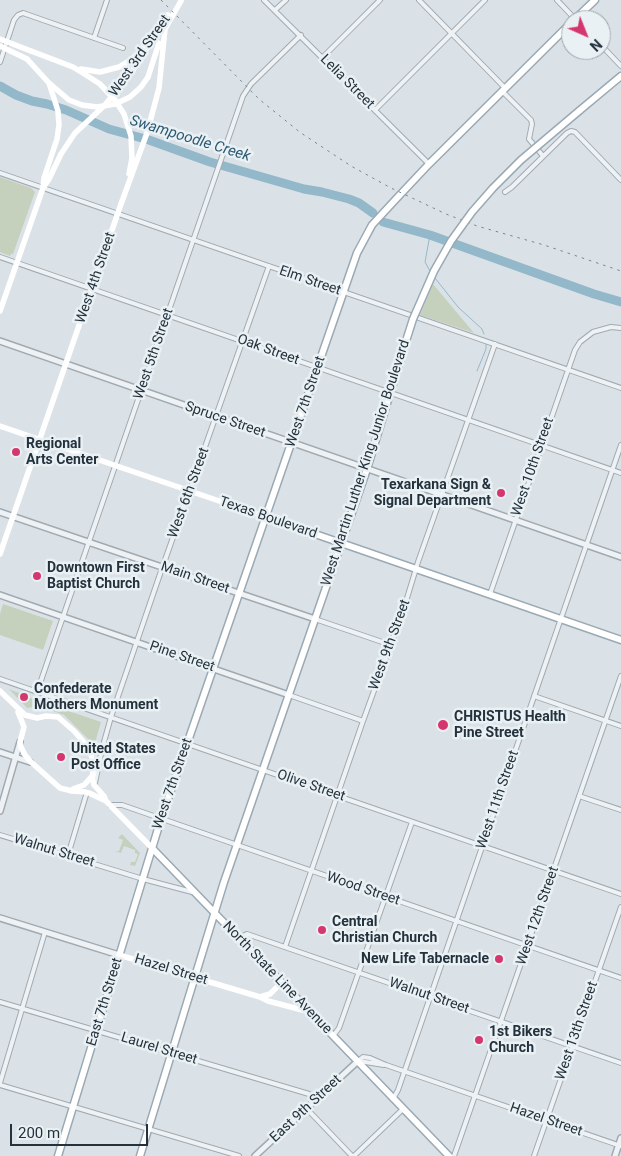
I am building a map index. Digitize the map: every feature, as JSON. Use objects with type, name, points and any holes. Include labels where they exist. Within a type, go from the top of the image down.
[{"type":"main road","name":"West 7th Street","points":[[584,10],[595,0]]},
{"type":"main road","name":"West 4th Street","points":[[172,11],[182,1]]},
{"type":"main road","name":"West 4th Street","points":[[0,554],[143,146],[159,88],[165,29],[182,1]]},
{"type":"main road","name":"West 3rd Street","points":[[0,310],[42,188],[49,179],[64,148],[79,129],[100,110],[136,66],[172,11]]},
{"type":"main road","points":[[0,46],[27,59],[49,83],[69,100],[82,105],[97,107],[116,104],[130,97],[141,87],[148,78],[165,29]]},
{"type":"main road","points":[[73,68],[100,72],[119,67],[136,56],[158,30]]},
{"type":"main road","name":"West 7th Street","points":[[152,848],[317,368],[358,253],[368,232],[379,217],[429,164],[561,33]]},
{"type":"main road","points":[[0,39],[73,68],[97,82],[112,96],[127,121],[132,148],[127,188]]},
{"type":"main road","name":"West Martin Luther King Junior Boulevard","points":[[140,1156],[214,913],[367,469],[416,311],[434,271],[451,241],[472,212],[521,160],[621,76]]},
{"type":"main road","points":[[42,188],[59,129],[56,104],[49,83]]},
{"type":"main road","name":"Texas Boulevard","points":[[0,426],[621,640]]},
{"type":"main road","points":[[0,691],[21,716],[24,730]]},
{"type":"main road","points":[[10,702],[26,715],[37,718]]},
{"type":"main road","points":[[89,750],[61,719],[50,716],[37,718],[30,722],[24,730],[20,742],[25,755],[58,787],[66,790],[84,786],[92,775]]},
{"type":"main road","name":"North State Line Avenue","points":[[89,750],[94,764],[93,782],[108,803],[449,1156]]},
{"type":"main road","name":"North State Line Avenue","points":[[66,790],[88,792],[108,803]]},
{"type":"main road","name":"East 7th Street","points":[[58,1156],[152,848]]},
{"type":"main road","name":"Hazel Street","points":[[119,955],[260,997],[268,1002],[310,1012]]},
{"type":"main road","points":[[260,997],[270,994],[281,983]]},
{"type":"street","points":[[94,38],[108,0]]},
{"type":"street","name":"Lelia Street","points":[[264,0],[429,164]]},
{"type":"street","points":[[275,10],[286,0]]},
{"type":"street","points":[[323,57],[380,0]]},
{"type":"street","points":[[419,0],[531,120],[530,139],[543,156]]},
{"type":"street","points":[[375,110],[485,0]]},
{"type":"street","points":[[557,0],[566,10]]},
{"type":"street","points":[[1,60],[13,23],[18,15],[26,13],[123,48]]},
{"type":"street","name":"West 5th Street","points":[[37,692],[243,96],[249,87],[301,36]]},
{"type":"street","points":[[611,56],[621,66]]},
{"type":"street","points":[[505,192],[567,133],[573,131],[621,180]]},
{"type":"street","name":"Elm Street","points":[[0,173],[621,388]]},
{"type":"street","name":"Oak Street","points":[[0,257],[621,473]]},
{"type":"street","name":"West 6th Street","points":[[96,787],[95,778],[111,717],[269,266]]},
{"type":"street","name":"West 10th Street","points":[[490,594],[567,370],[580,342],[602,328],[621,328]]},
{"type":"street","name":"Spruce Street","points":[[0,341],[621,557]]},
{"type":"street","name":"West 9th Street","points":[[285,946],[495,344]]},
{"type":"street","name":"West 11th Street","points":[[393,1098],[430,997],[621,445]]},
{"type":"street","name":"Main Street","points":[[0,512],[390,645]]},
{"type":"street","name":"Pine Street","points":[[0,595],[363,721]]},
{"type":"street","name":"West 12th Street","points":[[454,1156],[621,676]]},
{"type":"street","name":"Olive Street","points":[[0,679],[621,894]]},
{"type":"street","points":[[534,696],[621,726]]},
{"type":"street","points":[[0,811],[20,742]]},
{"type":"street","points":[[89,750],[96,752],[102,749]]},
{"type":"street","points":[[0,752],[31,762]]},
{"type":"street","points":[[68,855],[88,792]]},
{"type":"street","points":[[579,796],[621,810]]},
{"type":"street","name":"Wood Street","points":[[108,803],[122,805],[621,978]]},
{"type":"street","points":[[333,1036],[339,1028],[384,896],[412,822]]},
{"type":"street","name":"Walnut Street","points":[[0,835],[143,879],[194,892]]},
{"type":"street","name":"West 13th Street","points":[[534,1156],[621,906]]},
{"type":"street","name":"Hazel Street","points":[[0,918],[119,955]]},
{"type":"street","points":[[45,932],[0,1084],[239,1156]]},
{"type":"street","name":"Walnut Street","points":[[238,938],[247,934],[285,946],[621,1063]]},
{"type":"street","name":"Laurel Street","points":[[0,1002],[308,1094],[316,1100]]},
{"type":"street","name":"Hazel Street","points":[[358,1061],[366,1057],[620,1146]]},
{"type":"street","name":"East 9th Street","points":[[255,1156],[358,1061]]},
{"type":"street","points":[[307,1109],[353,1156],[403,1109]]},
{"type":"street","points":[[615,1156],[620,1146],[621,1138]]},
{"type":"green space","points":[[0,177],[31,188],[35,192],[13,254],[10,256],[0,252]]},
{"type":"green space","points":[[433,284],[474,333],[420,315]]},
{"type":"green space","points":[[3,604],[53,621],[43,650],[0,635],[0,614]]},
{"type":"green space","points":[[9,689],[101,722],[95,743],[93,744],[64,715],[53,711],[40,711],[34,707],[27,708]]},
{"type":"green space","points":[[122,834],[140,853],[135,866],[130,865],[131,862],[135,862],[138,854],[135,853],[135,850],[124,846],[121,853],[115,851],[119,851],[123,840],[118,838]]},
{"type":"waterway","name":"Swampoodle Creek","points":[[0,86],[16,95],[66,110],[109,129],[149,140],[210,162],[304,189],[349,199],[359,203],[373,213]]},
{"type":"waterway","name":"Swampoodle Creek","points":[[383,222],[430,235],[621,302]]},
{"type":"waterway","points":[[430,235],[425,262],[431,273]]},
{"type":"waterway","points":[[435,278],[458,307],[482,329],[484,334]]},
{"type":"waterway","points":[[477,371],[486,349],[486,344]]},
{"type":"railway","points":[[161,0],[260,100],[301,133],[351,166],[391,188],[446,214],[477,226],[544,245],[621,271]]},
{"type":"place","name":"Regional Arts Center","points":[[16,452]]},
{"type":"place","name":"Texarkana Sign & Signal Department","points":[[501,493]]},
{"type":"place","name":"Downtown First Baptist Church","points":[[37,576]]},
{"type":"place","name":"Confederate Mothers Monument","points":[[24,697]]},
{"type":"place","name":"CHRISTUS Health Pine Street","points":[[443,725]]},
{"type":"place","name":"United States Post Office","points":[[61,757]]},
{"type":"place","name":"Central Christian Church","points":[[322,930]]},
{"type":"place","name":"New Life Tabernacle","points":[[499,959]]},
{"type":"place","name":"1st Bikers Church","points":[[479,1040]]}]
